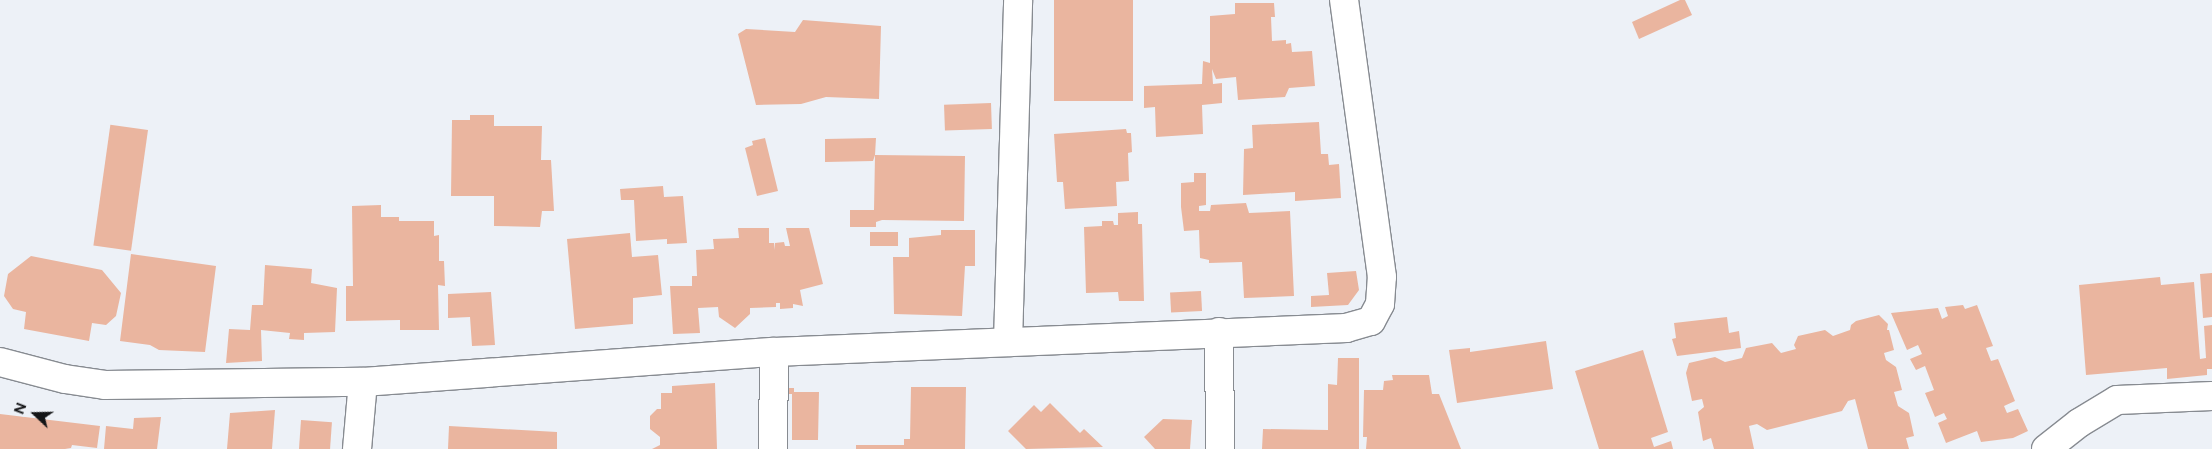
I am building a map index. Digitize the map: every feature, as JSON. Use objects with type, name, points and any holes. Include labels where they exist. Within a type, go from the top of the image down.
[{"type":"street","points":[[1008,342],[1018,0]]},
{"type":"street","points":[[0,362],[65,380],[105,385],[363,382],[774,352],[1346,328],[1371,321],[1380,304],[1382,277],[1344,0]]},
{"type":"street","points":[[1219,332],[1220,449]]},
{"type":"street","points":[[773,449],[774,352]]},
{"type":"street","points":[[357,449],[363,382]]},
{"type":"street","points":[[2046,449],[2079,423],[2117,400],[2212,396]]},
{"type":"building","points":[[1054,0],[1133,0],[1133,101],[1054,101]]},
{"type":"building","points":[[1680,0],[1685,0],[1692,15],[1639,39],[1632,22]]},
{"type":"building","points":[[1235,3],[1274,3],[1275,17],[1271,17],[1272,41],[1286,40],[1286,44],[1291,43],[1292,52],[1312,51],[1315,86],[1289,88],[1285,97],[1238,100],[1236,77],[1216,79],[1212,69],[1213,84],[1222,83],[1222,103],[1202,105],[1203,134],[1156,137],[1155,107],[1144,108],[1144,86],[1202,84],[1203,61],[1210,63],[1210,16],[1235,14]]},
{"type":"building","points":[[803,20],[881,26],[879,99],[826,97],[801,104],[756,105],[738,34],[746,29],[795,32]]},
{"type":"building","points":[[991,103],[992,129],[945,131],[944,105]]},
{"type":"building","points":[[470,115],[494,115],[494,126],[542,126],[541,160],[551,160],[554,211],[542,211],[540,227],[494,226],[494,196],[451,196],[452,120],[470,120]]},
{"type":"building","points":[[1319,122],[1321,154],[1328,154],[1329,165],[1339,164],[1341,198],[1295,201],[1295,192],[1243,195],[1244,149],[1253,148],[1252,125]]},
{"type":"building","points":[[110,125],[148,130],[131,251],[93,246]]},
{"type":"building","points":[[1126,129],[1127,133],[1131,133],[1132,152],[1128,153],[1129,181],[1116,182],[1117,206],[1065,209],[1063,182],[1057,182],[1054,134]]},
{"type":"building","points":[[765,138],[778,191],[757,196],[745,148],[753,145],[752,141]]},
{"type":"building","points":[[876,138],[873,161],[825,162],[825,139]]},
{"type":"building","points":[[875,155],[965,156],[964,221],[882,220],[876,222],[876,227],[850,227],[850,210],[874,210]]},
{"type":"building","points":[[1194,173],[1206,173],[1206,205],[1199,206],[1199,211],[1210,211],[1211,205],[1246,203],[1249,213],[1290,211],[1294,296],[1244,298],[1242,262],[1209,263],[1209,260],[1200,258],[1199,230],[1184,231],[1181,207],[1181,183],[1194,182]]},
{"type":"building","points":[[663,186],[664,197],[683,196],[687,243],[667,244],[667,239],[636,241],[634,200],[621,200],[620,189]]},
{"type":"building","points":[[381,205],[381,217],[399,217],[399,221],[434,221],[434,236],[439,235],[439,261],[444,261],[445,286],[438,285],[439,330],[400,330],[400,320],[346,321],[346,286],[353,286],[352,206]]},
{"type":"building","points":[[1138,212],[1138,224],[1142,224],[1144,301],[1119,301],[1118,292],[1086,293],[1084,227],[1102,226],[1102,221],[1113,221],[1114,225],[1118,225],[1118,213]]},
{"type":"building","points":[[738,228],[769,228],[769,243],[774,243],[775,250],[775,243],[784,242],[785,246],[790,246],[786,228],[809,228],[823,284],[800,290],[803,306],[793,304],[793,308],[780,309],[780,303],[776,303],[776,307],[750,308],[750,314],[735,328],[719,317],[718,307],[698,308],[700,333],[673,334],[670,286],[692,286],[692,276],[697,276],[696,250],[714,249],[713,239],[739,238]]},
{"type":"building","points":[[941,230],[975,230],[975,266],[965,266],[962,316],[894,314],[893,257],[909,257],[909,238],[941,235]]},
{"type":"building","points":[[870,232],[898,232],[898,246],[870,246]]},
{"type":"building","points":[[630,233],[632,257],[658,255],[662,295],[633,298],[633,324],[575,329],[567,239]]},
{"type":"building","points":[[131,254],[216,266],[205,352],[159,350],[150,345],[120,341]]},
{"type":"building","points":[[31,256],[102,270],[121,293],[116,316],[106,325],[92,323],[89,341],[24,329],[26,312],[13,309],[4,296],[8,274]]},
{"type":"building","points":[[265,265],[312,269],[311,283],[337,288],[335,332],[304,333],[304,340],[289,339],[290,333],[261,330],[262,361],[226,363],[229,329],[250,330],[252,305],[263,305]]},
{"type":"building","points":[[1356,271],[1359,290],[1348,305],[1311,307],[1311,296],[1329,295],[1327,273]]},
{"type":"building","points":[[2212,273],[2212,317],[2203,318],[2200,274]]},
{"type":"building","points":[[2160,277],[2161,285],[2194,282],[2200,359],[2206,358],[2204,326],[2212,325],[2212,369],[2207,369],[2207,375],[2167,379],[2167,368],[2086,375],[2079,285]]},
{"type":"building","points":[[1201,291],[1202,311],[1171,313],[1170,293]]},
{"type":"building","points":[[491,292],[495,345],[472,346],[470,317],[448,318],[448,294]]},
{"type":"building","points":[[1963,305],[1965,309],[1977,305],[1993,346],[1986,348],[1991,361],[1998,359],[2015,401],[2004,406],[2007,413],[2018,409],[2028,431],[2013,438],[1981,442],[1977,431],[1946,443],[1938,423],[1947,419],[1944,413],[1935,417],[1925,393],[1934,390],[1925,366],[1916,370],[1910,359],[1922,354],[1918,345],[1907,350],[1891,313],[1938,308],[1942,319],[1948,316],[1945,307]]},
{"type":"building","points":[[1879,315],[1888,324],[1887,330],[1889,330],[1894,350],[1884,353],[1886,360],[1896,367],[1902,390],[1894,392],[1898,406],[1909,413],[1914,436],[1906,438],[1909,449],[1868,449],[1855,399],[1848,401],[1842,411],[1767,430],[1757,424],[1749,426],[1754,449],[1714,449],[1711,438],[1703,441],[1698,412],[1704,407],[1702,399],[1692,401],[1686,373],[1689,363],[1715,357],[1725,362],[1742,358],[1746,348],[1772,343],[1781,353],[1796,349],[1794,345],[1798,336],[1825,330],[1833,336],[1850,330],[1851,325],[1856,321]]},
{"type":"building","points":[[1727,317],[1729,333],[1739,331],[1741,348],[1677,356],[1672,339],[1676,338],[1674,323]]},
{"type":"building","points":[[1546,341],[1553,389],[1457,403],[1449,350],[1470,348],[1470,352]]},
{"type":"building","points":[[1643,350],[1668,432],[1651,438],[1654,447],[1671,441],[1673,449],[1599,449],[1575,371]]},
{"type":"building","points":[[1338,358],[1359,358],[1359,449],[1262,449],[1263,429],[1328,430],[1328,384],[1337,385]]},
{"type":"building","points":[[1392,375],[1429,375],[1432,394],[1439,394],[1461,449],[1366,449],[1367,437],[1363,437],[1364,390],[1383,390],[1384,381],[1393,380]]},
{"type":"building","points":[[715,383],[717,449],[652,449],[660,445],[660,437],[650,429],[650,416],[657,409],[661,409],[661,393],[672,393],[672,386]]},
{"type":"building","points":[[911,387],[966,387],[965,449],[856,449],[856,445],[904,445],[904,439],[910,439]]},
{"type":"building","points":[[786,388],[794,388],[794,392],[819,392],[818,440],[792,440],[792,394],[786,394]]},
{"type":"building","points":[[1050,403],[1080,433],[1084,429],[1103,447],[1026,449],[1008,431],[1034,405],[1041,412]]},
{"type":"building","points":[[275,410],[272,449],[227,449],[230,413]]},
{"type":"building","points":[[0,414],[100,426],[97,448],[72,445],[71,448],[65,449],[0,449]]},
{"type":"building","points":[[161,417],[157,449],[104,449],[106,426],[133,429],[134,418]]},
{"type":"building","points":[[1163,419],[1192,420],[1190,449],[1155,449],[1144,437]]},
{"type":"building","points":[[301,420],[332,422],[330,449],[299,449]]},
{"type":"building","points":[[449,426],[557,432],[557,449],[448,449]]}]
